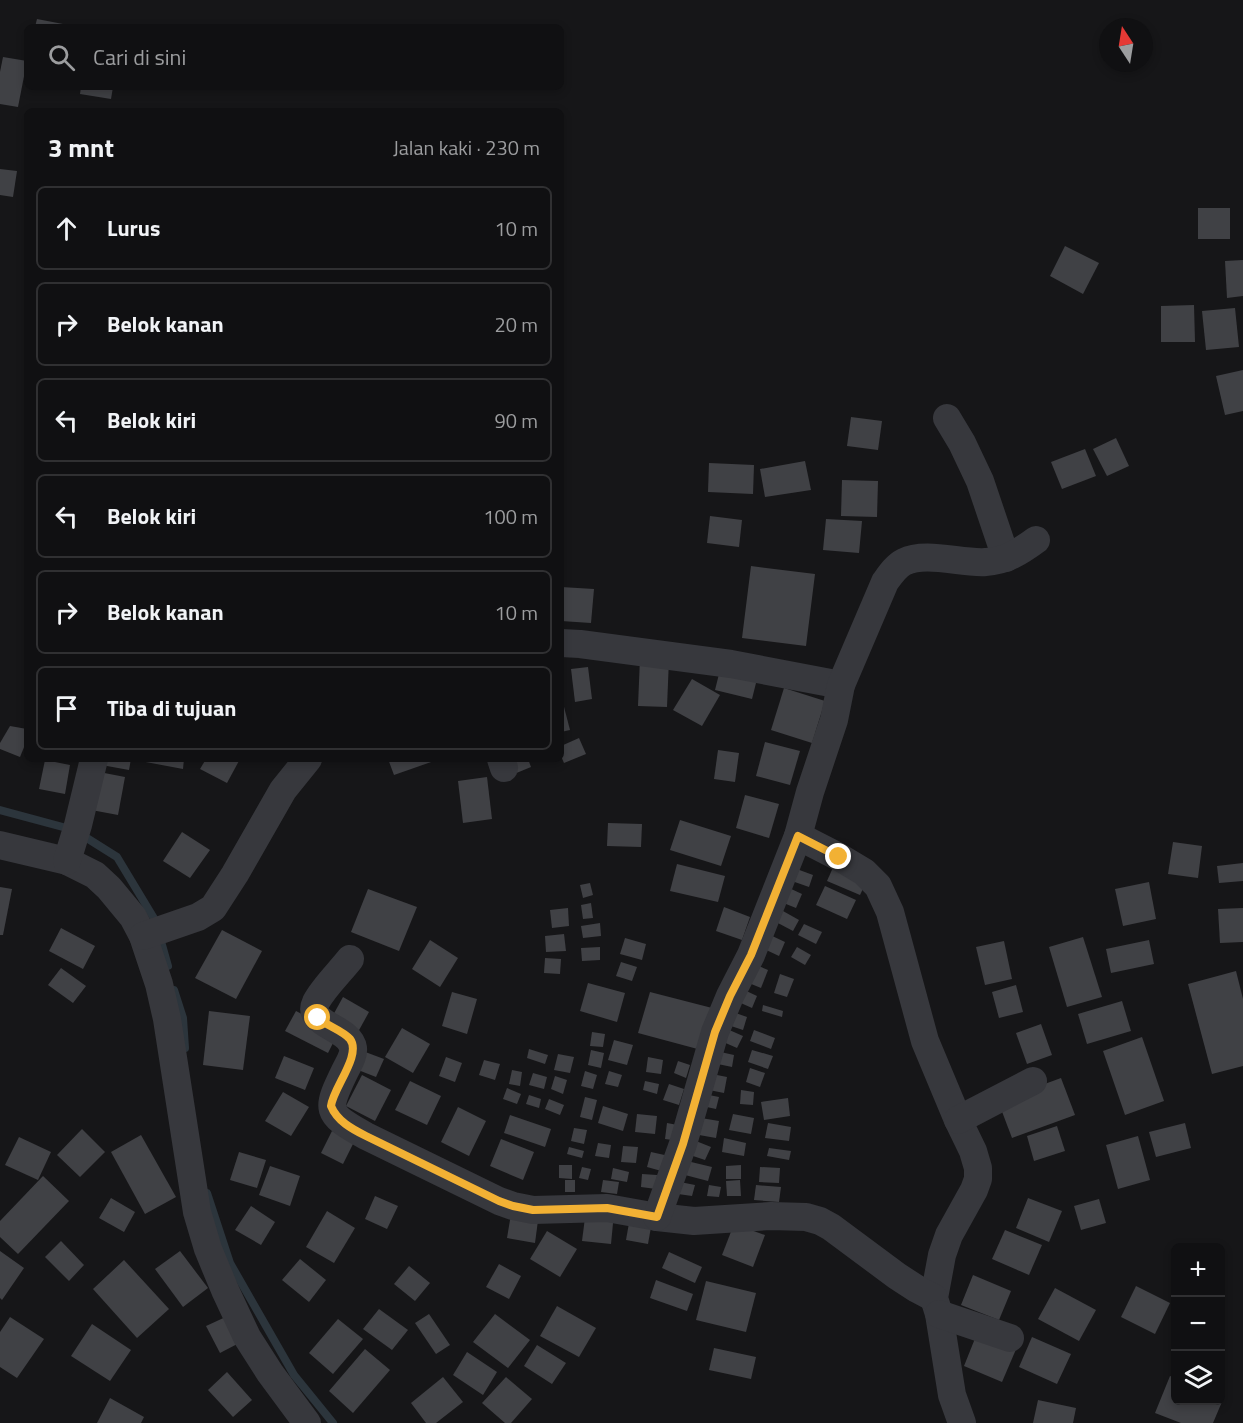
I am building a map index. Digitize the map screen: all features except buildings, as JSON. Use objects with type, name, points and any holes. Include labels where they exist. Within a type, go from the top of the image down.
[{"type":"street","points":[[947,418],[980,481],[1006,558]]},
{"type":"street","points":[[657,1217],[683,1144],[715,1032],[751,955],[798,836],[834,720],[841,685],[885,582],[903,562],[915,558],[987,562],[1018,553],[1036,540]]},
{"type":"street","points":[[564,643],[730,664],[841,685]]},
{"type":"street","points":[[93,762],[73,841],[95,874],[132,917],[153,933],[159,984],[167,1019],[197,1212],[208,1250],[247,1337],[307,1423]]},
{"type":"street","points":[[153,933],[198,917],[213,908],[283,790],[306,762]]},
{"type":"street","points":[[798,836],[864,872],[878,886],[890,912],[925,1041],[957,1120],[973,1151],[978,1168],[978,1179],[974,1190],[949,1235],[942,1255],[936,1306],[952,1395],[962,1423]]},
{"type":"street","points":[[0,845],[73,841]]},
{"type":"street","points":[[350,960],[316,1001],[314,1007],[318,1018],[344,1034],[353,1046],[351,1060],[331,1106],[338,1118],[366,1136],[499,1201],[533,1210],[607,1208],[694,1221],[795,1216],[820,1221],[917,1289],[936,1306],[1010,1338]]},
{"type":"street","points":[[957,1120],[1033,1081]]},
{"type":"waterway","points":[[0,810],[74,830],[117,857],[155,920],[168,966]]},
{"type":"waterway","points":[[174,990],[183,1018],[185,1048]]},
{"type":"waterway","points":[[207,1193],[230,1263],[294,1375],[333,1423]]},
{"type":"route","points":[[318,1018],[344,1034],[353,1046],[351,1060],[335,1092],[331,1106],[338,1118],[366,1136],[513,1206],[533,1210],[607,1208],[657,1217],[683,1144],[715,1032],[751,955],[798,836],[839,857]]}]
